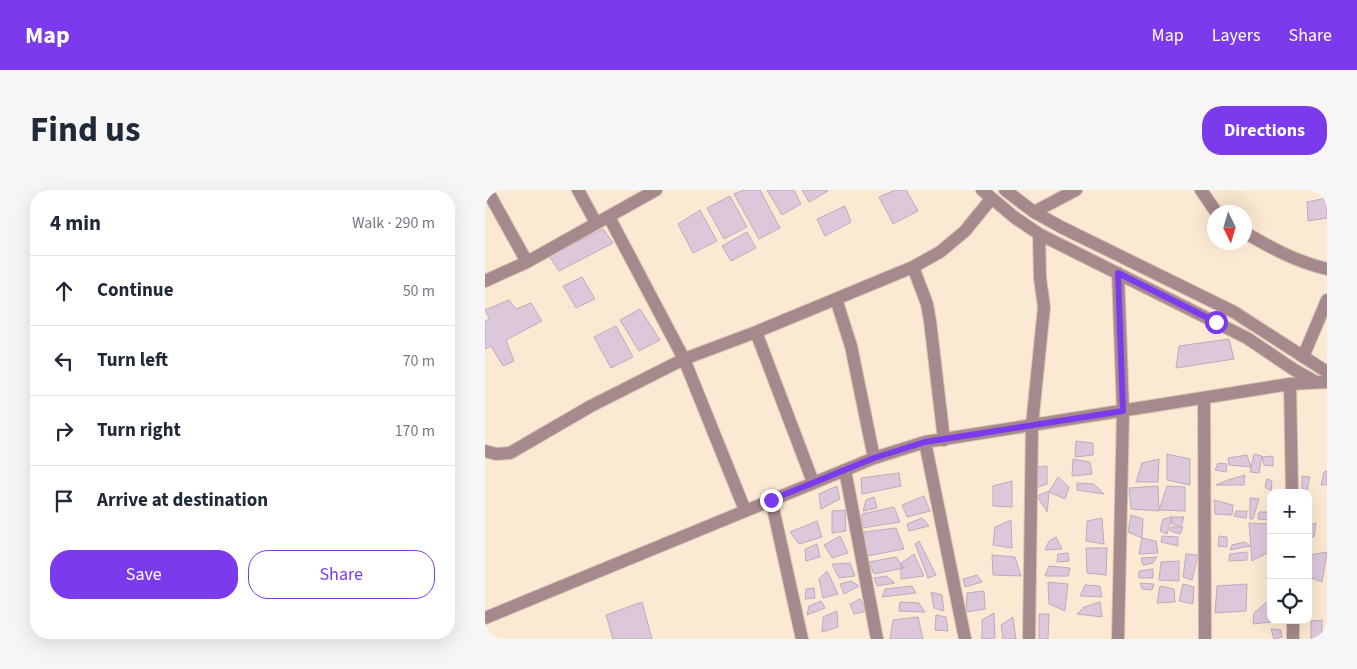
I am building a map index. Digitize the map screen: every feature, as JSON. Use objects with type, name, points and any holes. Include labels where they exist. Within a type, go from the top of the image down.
[{"type":"street","points":[[487,190],[527,262]]},
{"type":"street","points":[[577,190],[596,223]]},
{"type":"street","points":[[485,281],[527,262],[596,223],[609,218],[656,190]]},
{"type":"street","points":[[1005,190],[1034,212],[1234,312],[1327,372]]},
{"type":"street","points":[[1034,212],[1076,190]]},
{"type":"street","points":[[1201,190],[1211,205]]},
{"type":"street","points":[[485,450],[496,454],[510,453],[591,406],[684,360],[837,299],[913,266],[939,252],[965,231],[986,195],[1039,234],[1247,338],[1293,369],[1322,382]]},
{"type":"street","points":[[609,218],[684,360],[745,510]]},
{"type":"street","points":[[1029,639],[1032,425],[1044,307],[1040,278],[1039,234]]},
{"type":"street","points":[[1252,236],[1281,253],[1309,265],[1327,269]]},
{"type":"street","points":[[913,266],[927,304],[944,440]]},
{"type":"street","points":[[1118,273],[1123,411],[1118,639]]},
{"type":"street","points":[[837,299],[851,346],[874,458]]},
{"type":"street","points":[[1303,357],[1327,300]]},
{"type":"street","points":[[755,332],[813,482]]},
{"type":"street","points":[[485,618],[813,482],[874,458],[925,442],[1291,384],[1322,382]]},
{"type":"street","points":[[1291,384],[1292,489]]},
{"type":"street","points":[[1204,398],[1205,639]]},
{"type":"street","points":[[925,442],[965,639]]},
{"type":"street","points":[[845,470],[877,639]]},
{"type":"street","points":[[771,500],[802,639]]},
{"type":"street","points":[[1293,624],[1293,639]]},
{"type":"building","points":[[744,190],[760,190],[780,228],[759,239],[734,194]]},
{"type":"building","points":[[767,190],[794,190],[801,204],[782,215]]},
{"type":"building","points":[[802,190],[827,190],[828,191],[809,202]]},
{"type":"building","points":[[895,190],[906,190],[918,211],[893,224],[879,197]]},
{"type":"building","points":[[730,196],[747,227],[724,239],[707,208]]},
{"type":"building","points":[[1327,198],[1327,218],[1308,221],[1307,202]]},
{"type":"building","points":[[845,206],[851,222],[825,236],[817,219]]},
{"type":"building","points":[[700,210],[717,241],[693,253],[678,224]]},
{"type":"building","points":[[603,229],[613,243],[559,271],[549,256]]},
{"type":"building","points":[[747,232],[756,248],[731,261],[722,246]]},
{"type":"building","points":[[582,277],[595,299],[576,308],[563,286]]},
{"type":"building","points":[[509,300],[516,309],[531,303],[542,321],[506,340],[514,361],[503,366],[491,346],[485,349],[485,321],[490,319],[485,310]]},
{"type":"building","points":[[640,309],[660,340],[639,351],[620,320]]},
{"type":"building","points":[[616,326],[633,357],[611,368],[594,337]]},
{"type":"building","points":[[1229,339],[1234,359],[1176,368],[1179,346]]},
{"type":"building","points":[[1076,441],[1093,443],[1093,455],[1075,457]]},
{"type":"building","points":[[1167,454],[1190,459],[1190,485],[1167,480]]},
{"type":"building","points":[[1254,454],[1262,456],[1259,473],[1250,472]]},
{"type":"building","points":[[1247,455],[1251,467],[1229,465],[1228,458]]},
{"type":"building","points":[[1273,456],[1273,466],[1264,465],[1262,457]]},
{"type":"building","points":[[1073,459],[1090,462],[1092,474],[1072,476]]},
{"type":"building","points":[[1159,459],[1158,482],[1136,482],[1142,463]]},
{"type":"building","points":[[1218,463],[1227,464],[1226,472],[1215,470]]},
{"type":"building","points":[[1047,466],[1047,484],[1035,488],[1037,467]]},
{"type":"building","points":[[1327,471],[1327,485],[1321,485],[1324,472]]},
{"type":"building","points":[[899,473],[901,486],[862,494],[861,478]]},
{"type":"building","points":[[1245,475],[1244,485],[1216,485],[1228,480]]},
{"type":"building","points":[[1302,476],[1310,477],[1307,489],[1302,489]]},
{"type":"building","points":[[1058,477],[1069,487],[1065,499],[1049,492]]},
{"type":"building","points":[[1267,479],[1272,481],[1271,489],[1265,487]]},
{"type":"building","points":[[1012,481],[1012,507],[993,506],[993,486]]},
{"type":"building","points":[[1077,483],[1094,484],[1104,494],[1077,490]]},
{"type":"building","points":[[837,486],[840,499],[821,509],[819,494]]},
{"type":"building","points":[[1158,486],[1159,511],[1131,509],[1129,488]]},
{"type":"building","points":[[1167,486],[1185,487],[1185,511],[1159,510]]},
{"type":"building","points":[[1049,491],[1048,504],[1047,512],[1037,496]]},
{"type":"building","points":[[924,496],[930,511],[907,517],[902,505]]},
{"type":"building","points":[[874,497],[877,508],[863,511],[866,500]]},
{"type":"building","points":[[1250,498],[1259,499],[1253,519],[1250,519]]},
{"type":"building","points":[[1214,500],[1233,505],[1232,515],[1215,514]]},
{"type":"building","points":[[894,507],[900,522],[862,528],[862,514]]},
{"type":"building","points":[[845,510],[846,531],[832,533],[832,511]]},
{"type":"building","points":[[1236,511],[1247,511],[1246,518],[1234,516]]},
{"type":"building","points":[[1259,512],[1267,512],[1267,520],[1258,519]]},
{"type":"building","points":[[1131,515],[1143,519],[1142,538],[1128,532]]},
{"type":"building","points":[[1171,517],[1184,517],[1181,527],[1172,524]]},
{"type":"building","points":[[1172,517],[1167,534],[1160,531],[1163,519]]},
{"type":"building","points":[[922,518],[929,526],[909,531],[907,524]]},
{"type":"building","points":[[1102,518],[1104,544],[1086,541],[1087,521]]},
{"type":"building","points":[[1011,520],[1012,548],[993,545],[995,527]]},
{"type":"building","points":[[817,521],[822,537],[799,544],[790,532]]},
{"type":"building","points":[[1249,523],[1267,524],[1267,553],[1252,561]]},
{"type":"building","points":[[1316,523],[1314,537],[1312,537],[1312,524]]},
{"type":"building","points":[[1171,527],[1183,527],[1180,534],[1170,531]]},
{"type":"building","points":[[896,528],[904,549],[867,556],[864,532]]},
{"type":"building","points":[[840,536],[848,553],[832,558],[824,545]]},
{"type":"building","points":[[1162,536],[1178,537],[1178,546],[1161,542]]},
{"type":"building","points":[[1219,536],[1227,537],[1227,547],[1218,546]]},
{"type":"building","points":[[1056,537],[1062,549],[1045,550],[1049,541]]},
{"type":"building","points":[[1142,538],[1156,541],[1158,553],[1139,554]]},
{"type":"building","points":[[919,541],[936,575],[928,578],[915,544]]},
{"type":"building","points":[[1245,542],[1250,546],[1230,550],[1232,545]]},
{"type":"building","points":[[817,544],[820,557],[806,561],[805,549]]},
{"type":"building","points":[[1086,548],[1107,548],[1106,575],[1087,573]]},
{"type":"building","points":[[1247,552],[1247,560],[1229,561],[1230,554]]},
{"type":"building","points":[[1327,552],[1322,582],[1312,578],[1312,555]]},
{"type":"building","points":[[1068,553],[1069,561],[1057,562],[1058,554]]},
{"type":"building","points":[[914,554],[924,576],[901,579],[901,563]]},
{"type":"building","points":[[1186,554],[1198,555],[1192,580],[1183,577]]},
{"type":"building","points":[[992,555],[1015,557],[1021,576],[993,575]]},
{"type":"building","points":[[896,557],[904,568],[874,574],[869,562]]},
{"type":"building","points":[[1157,557],[1153,563],[1143,565],[1141,558]]},
{"type":"building","points":[[1179,561],[1179,581],[1159,580],[1161,562]]},
{"type":"building","points":[[850,563],[855,576],[839,578],[832,564]]},
{"type":"building","points":[[1049,566],[1070,568],[1068,576],[1045,576]]},
{"type":"building","points":[[1153,569],[1153,578],[1139,578],[1139,571]]},
{"type":"building","points":[[827,571],[838,594],[823,598],[819,579]]},
{"type":"building","points":[[977,575],[982,582],[965,587],[963,579]]},
{"type":"building","points":[[886,576],[895,583],[877,586],[874,578]]},
{"type":"building","points":[[851,581],[859,586],[844,594],[840,584]]},
{"type":"building","points":[[1048,582],[1068,584],[1065,611],[1049,604]]},
{"type":"building","points":[[1140,583],[1154,584],[1152,590],[1142,589]]},
{"type":"building","points":[[1183,584],[1194,587],[1193,604],[1179,601]]},
{"type":"building","points":[[1247,584],[1246,611],[1215,613],[1217,586]]},
{"type":"building","points":[[1085,585],[1100,586],[1102,597],[1080,596]]},
{"type":"building","points":[[912,586],[916,593],[882,597],[885,589]]},
{"type":"building","points":[[1160,586],[1174,589],[1175,602],[1157,603]]},
{"type":"building","points":[[814,588],[815,598],[805,599],[806,589]]},
{"type":"building","points":[[984,591],[985,609],[966,612],[967,593]]},
{"type":"building","points":[[931,592],[942,595],[944,611],[934,608]]},
{"type":"building","points":[[860,599],[867,611],[854,614],[850,604]]},
{"type":"building","points":[[821,601],[825,608],[807,615],[809,606]]},
{"type":"building","points":[[642,602],[652,639],[613,639],[606,615]]},
{"type":"building","points":[[900,602],[919,603],[925,612],[899,611]]},
{"type":"building","points":[[1100,602],[1102,617],[1077,614],[1084,607]]},
{"type":"building","points":[[1267,602],[1267,622],[1253,624],[1254,613]]},
{"type":"building","points":[[837,611],[838,627],[822,632],[823,617]]},
{"type":"building","points":[[994,613],[995,638],[982,639],[982,620]]},
{"type":"building","points":[[1039,614],[1049,614],[1048,639],[1039,639]]},
{"type":"building","points":[[936,615],[946,617],[948,631],[935,630]]},
{"type":"building","points":[[918,617],[923,639],[890,639],[893,620]]},
{"type":"building","points":[[1013,617],[1016,639],[1003,639],[1001,625]]},
{"type":"building","points":[[1322,620],[1322,639],[1311,639],[1312,621]]},
{"type":"building","points":[[1271,629],[1281,630],[1282,637],[1274,639]]},
{"type":"route","points":[[771,500],[874,458],[925,442],[1123,411],[1118,273],[1216,322]]}]
